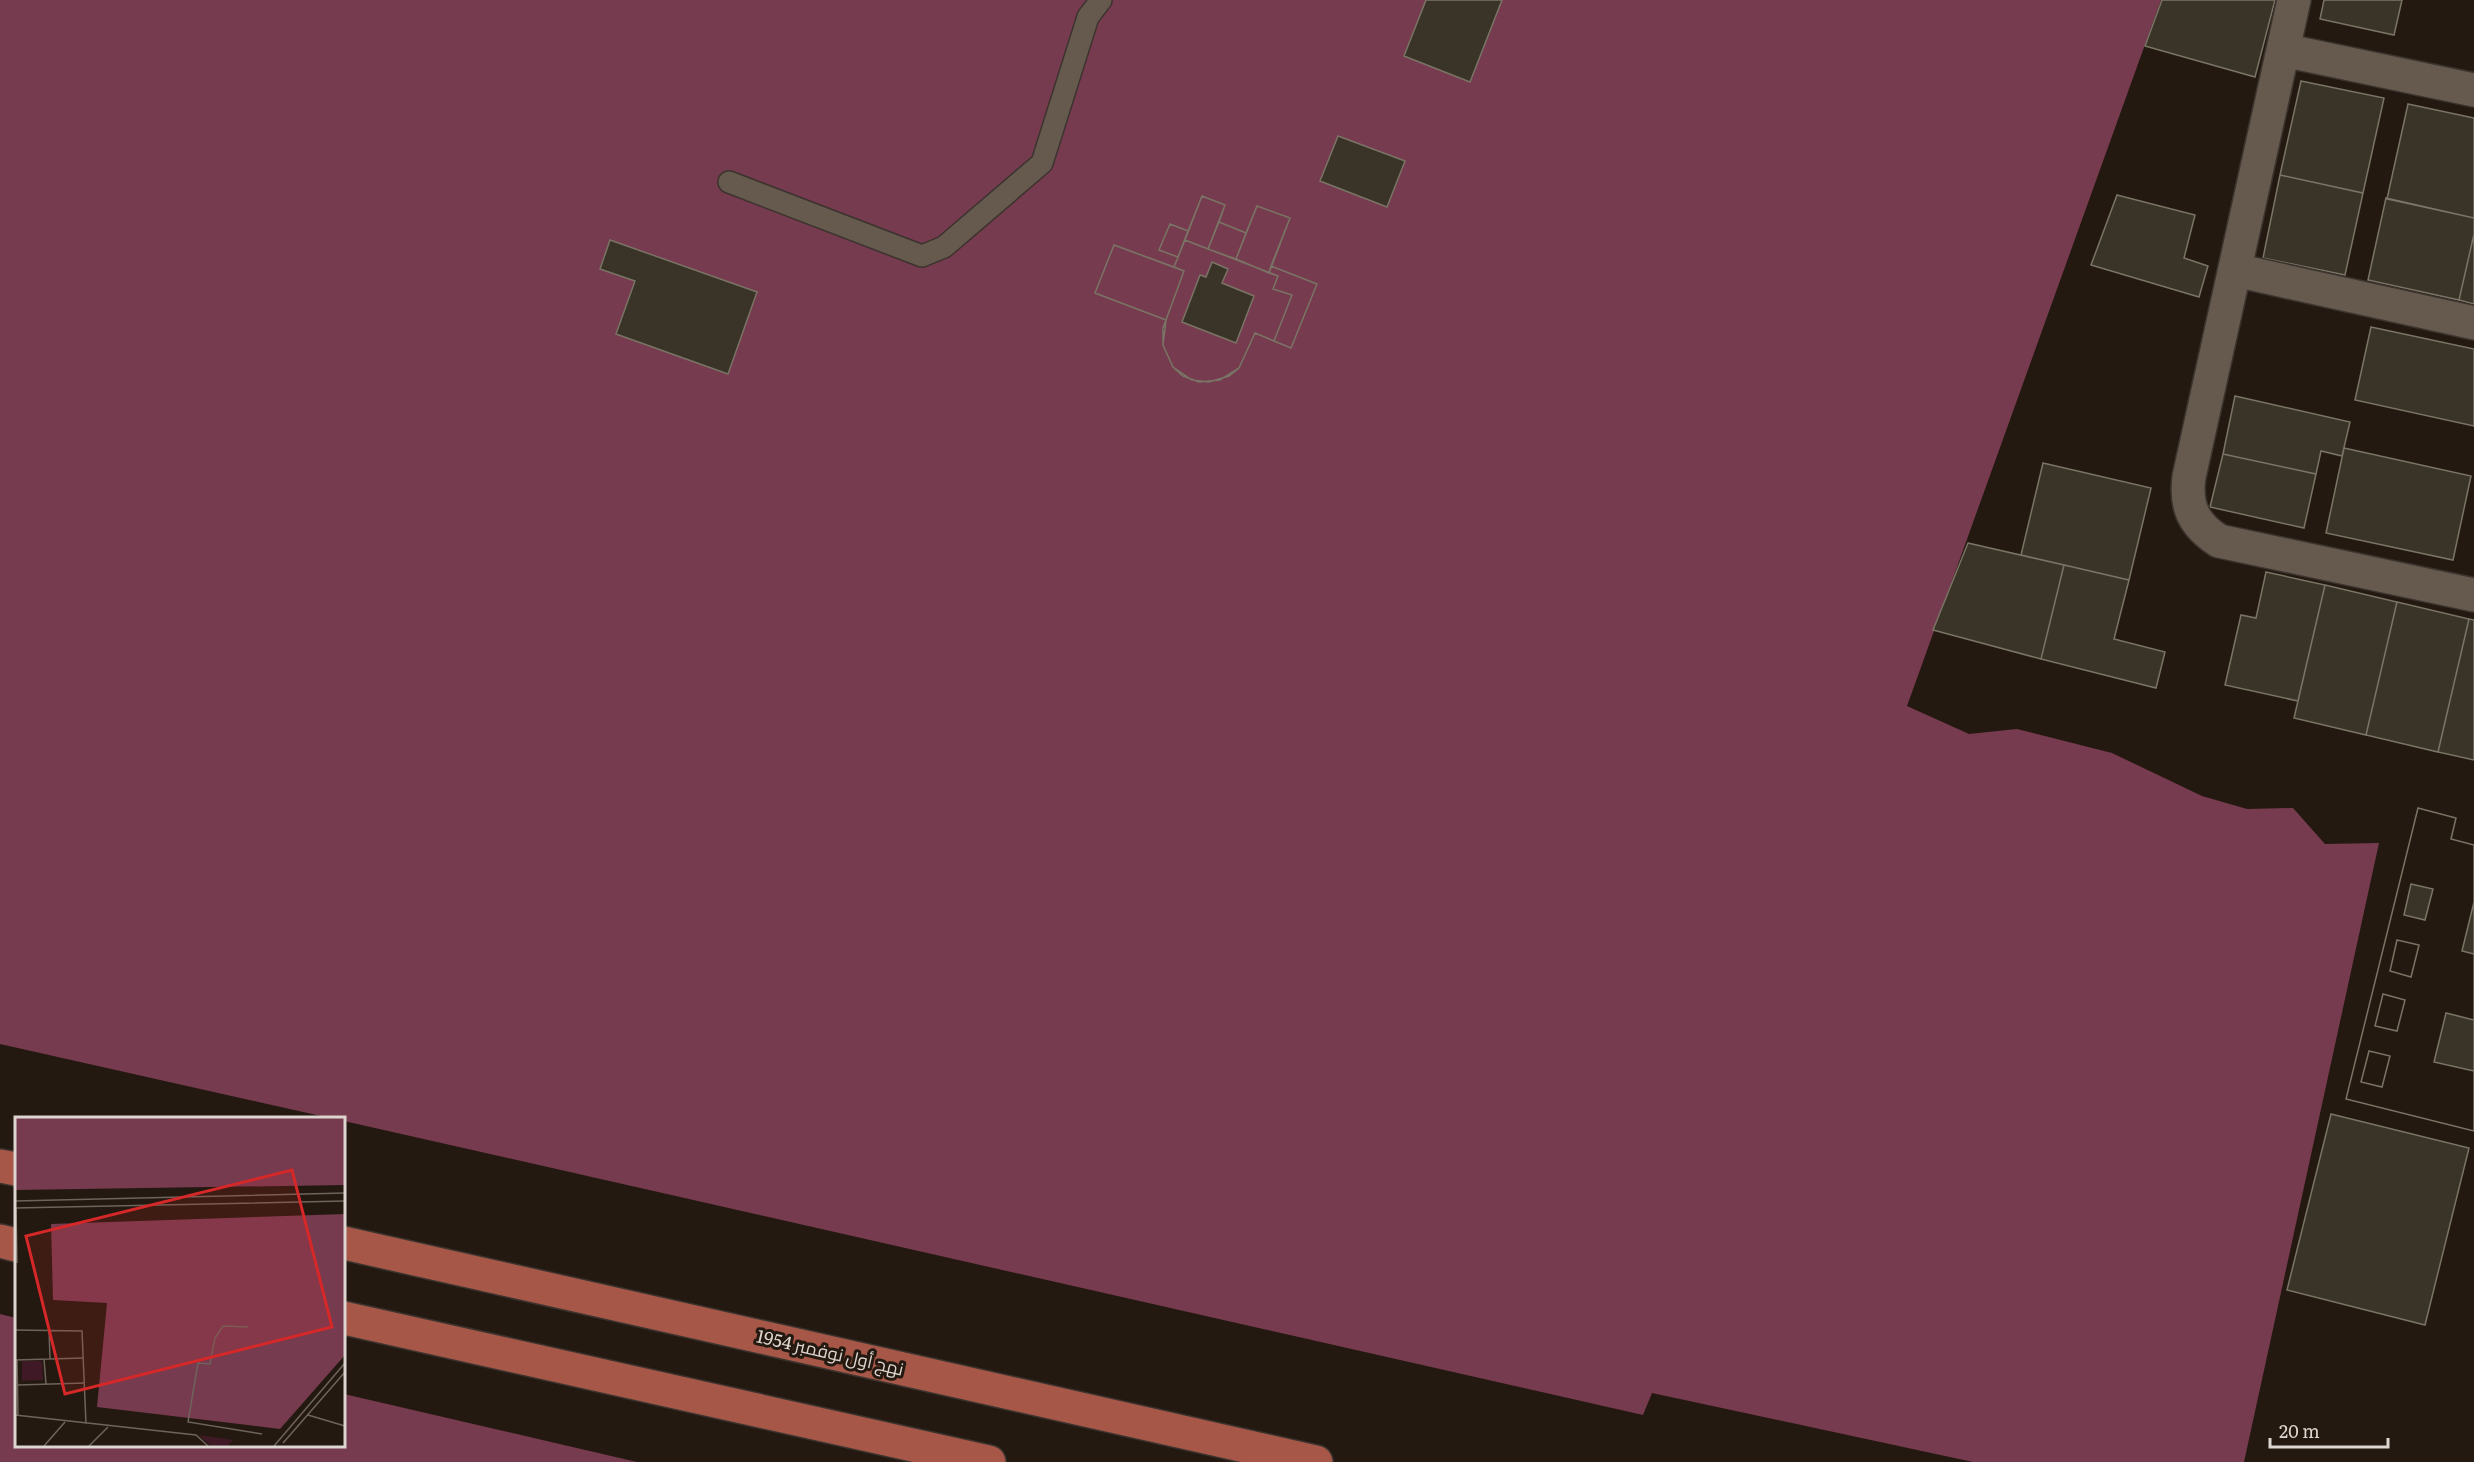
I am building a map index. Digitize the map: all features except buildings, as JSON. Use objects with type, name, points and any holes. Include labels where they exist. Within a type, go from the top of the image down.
[{"type":"main road","points":[[0,1166],[15,1169]]},
{"type":"main road","points":[[0,1241],[15,1245]]},
{"type":"main road","name":"نهج أول نوفمبر 1954","points":[[345,1243],[1316,1462]]},
{"type":"main road","points":[[345,1318],[989,1462]]},
{"type":"street","points":[[2294,0],[2189,477],[2189,507],[2195,521],[2219,541],[2474,595]]},
{"type":"street","points":[[2283,50],[2474,90]]},
{"type":"street","points":[[2235,270],[2474,323]]},
{"type":"lane","points":[[729,182],[922,256],[944,247],[1042,163],[1088,17],[1101,0]]},
{"type":"shaded area","points":[[0,0],[2161,0],[1907,706],[1969,734],[2017,729],[2112,753],[2202,796],[2247,809],[2293,808],[2325,844],[2379,843],[2244,1462],[1973,1462],[1652,1393],[1643,1415],[345,1121],[345,1117],[326,1117],[0,1044]]},
{"type":"shaded area","points":[[0,1314],[15,1318],[15,1447],[345,1447],[345,1394],[637,1462],[0,1462]]}]
